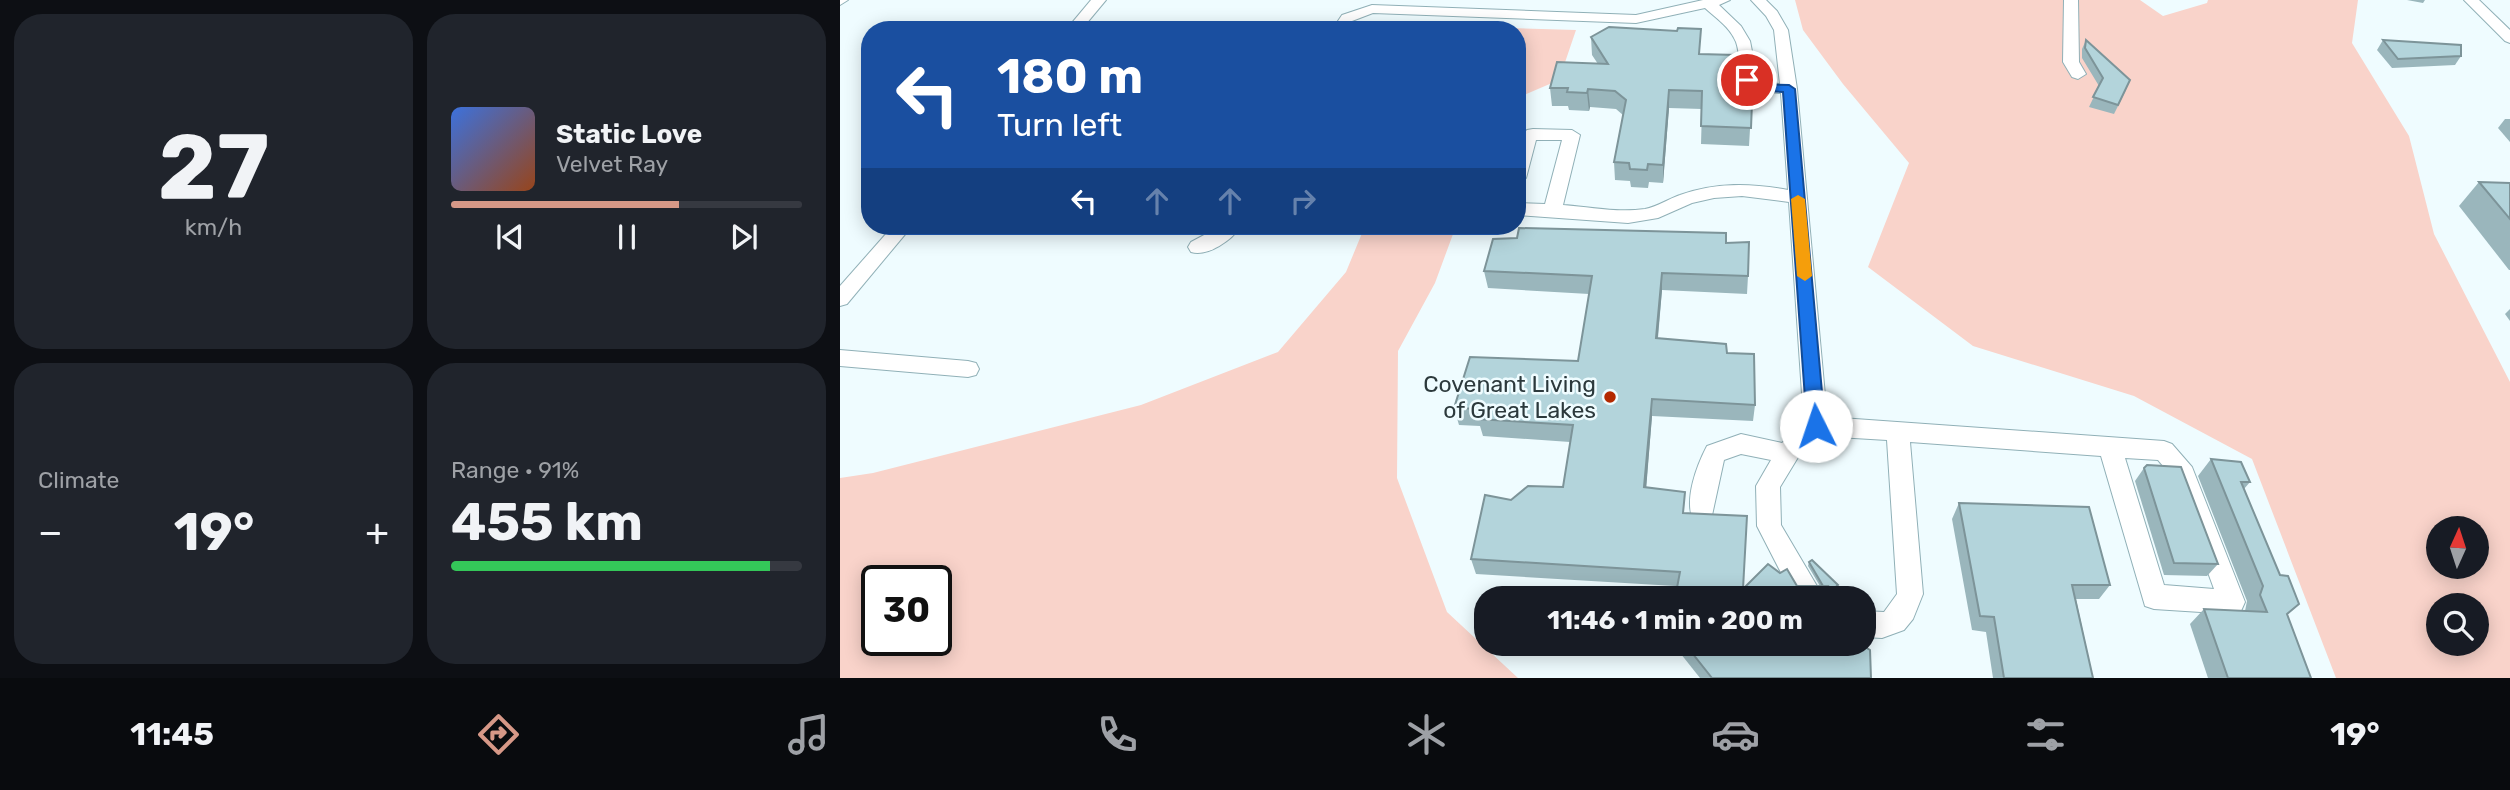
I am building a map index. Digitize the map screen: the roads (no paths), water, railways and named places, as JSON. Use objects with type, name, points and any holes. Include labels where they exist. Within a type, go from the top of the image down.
[{"type":"street","points":[[1080,21],[1098,0]]},
{"type":"street","points":[[1758,0],[1772,14],[1781,30],[1789,89],[1816,426]]},
{"type":"street","points":[[2071,0],[2071,62],[2078,74]]},
{"type":"street","points":[[2471,0],[2510,38]]},
{"type":"street","points":[[1345,21],[1372,9],[1491,6],[1636,19],[1716,2],[1740,35],[1745,48],[1747,80],[1753,87],[1789,89]]},
{"type":"street","points":[[1526,145],[1528,138],[1533,134],[1572,135],[1552,211]]},
{"type":"street","points":[[1526,210],[1577,212],[1601,218],[1660,212],[1686,199],[1736,189],[1763,190],[1798,198]]},
{"type":"street","points":[[840,299],[895,235]]},
{"type":"street","points":[[1198,247],[1224,235]]},
{"type":"street","points":[[840,358],[968,369]]},
{"type":"street","points":[[1801,586],[1769,526],[1768,486],[1792,447],[1816,426],[2110,447],[2164,451],[2184,474],[2232,602],[2154,597],[2110,447]]},
{"type":"street","points":[[1876,626],[1892,625],[1905,613],[1910,594],[1898,432]]},
{"type":"street","points":[[1702,512],[1708,470],[1716,453],[1741,444],[1788,454]]},
{"type":"place","name":"Covenant Living of Great Lakes","points":[[1610,397]]}]
